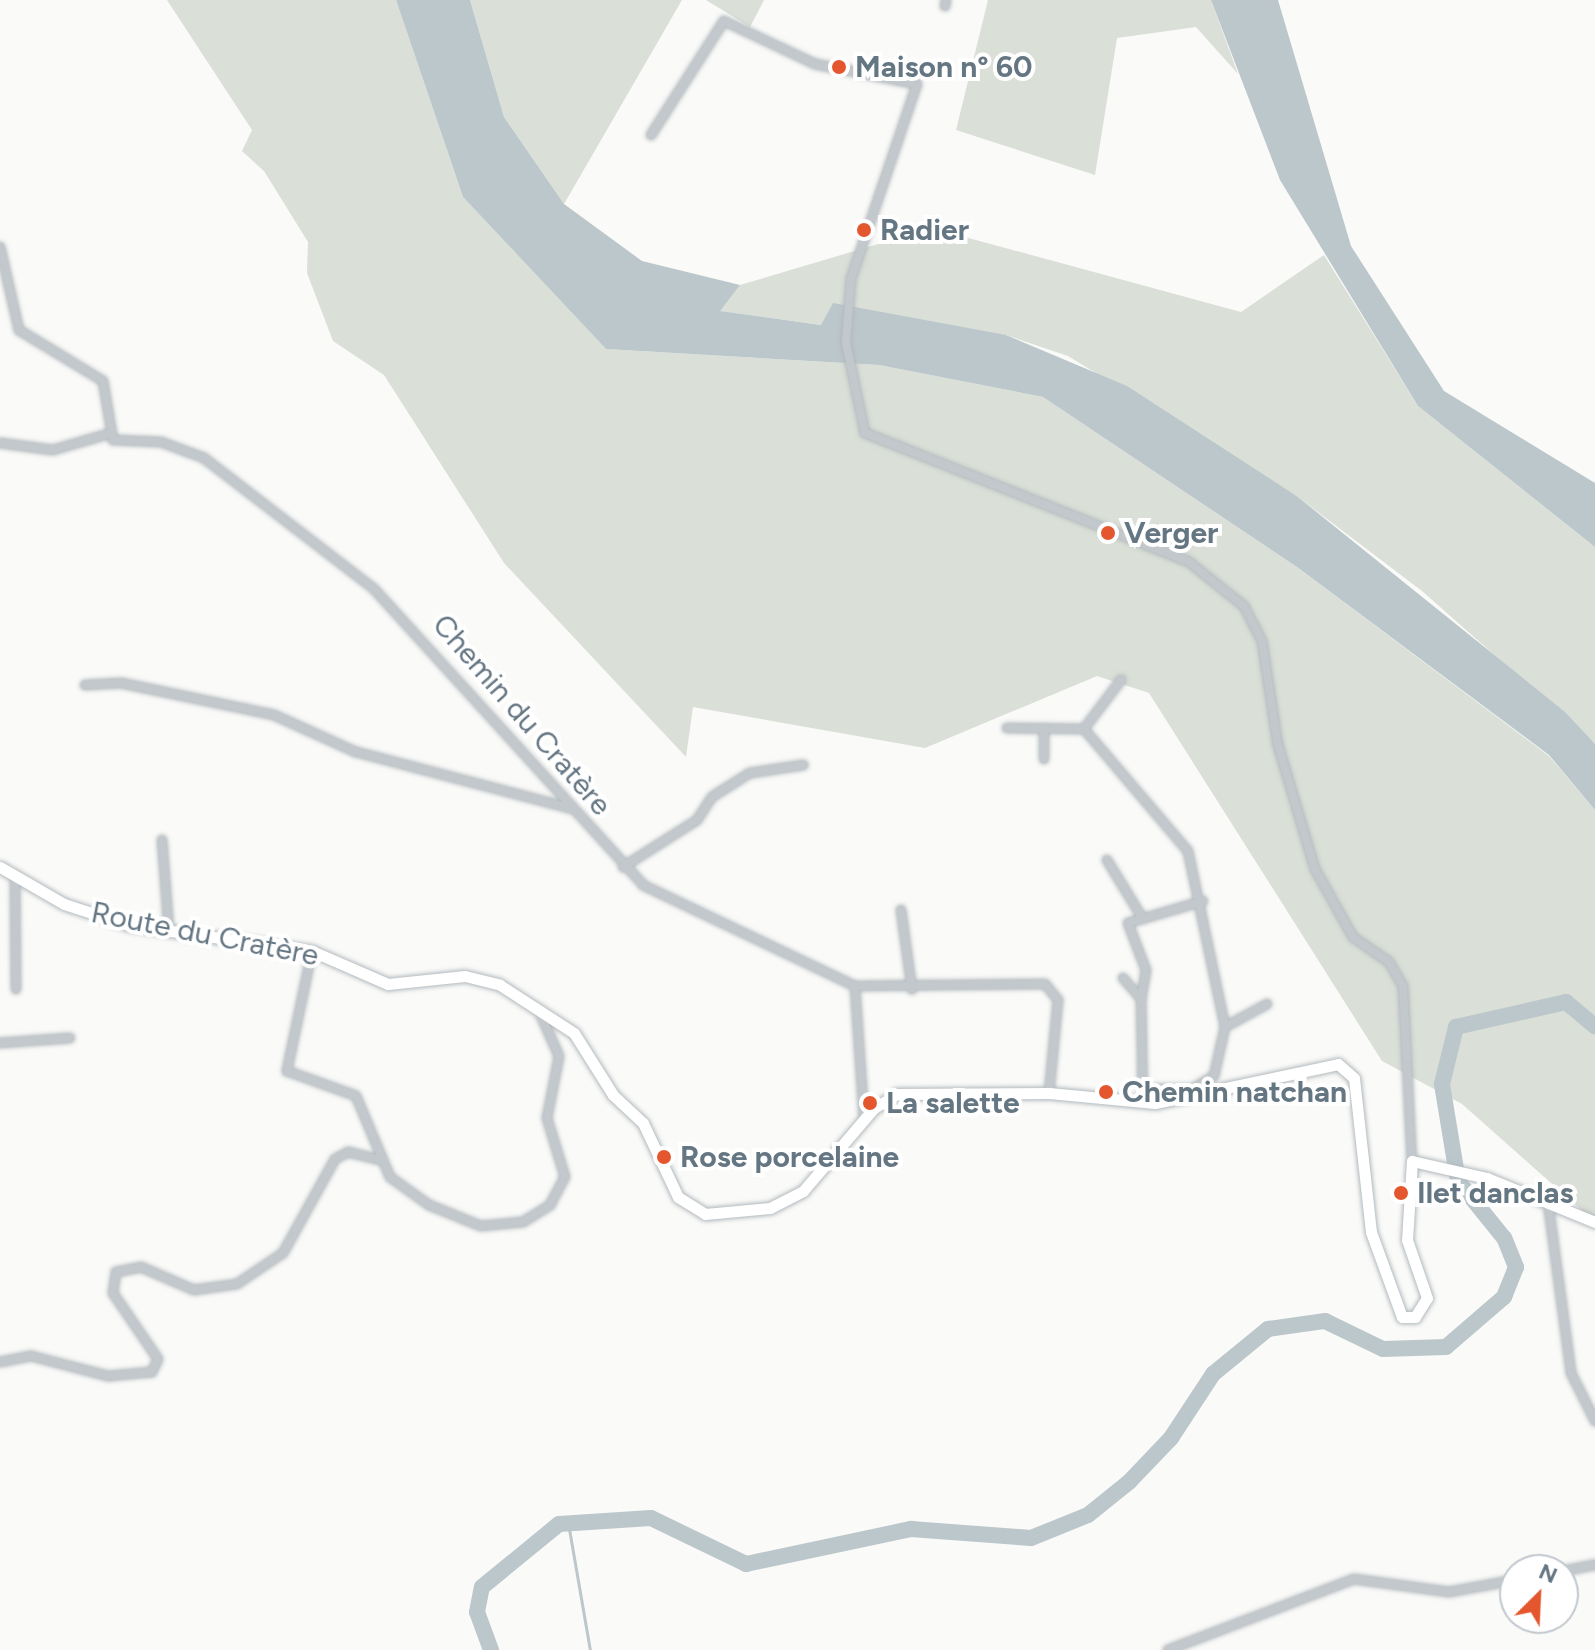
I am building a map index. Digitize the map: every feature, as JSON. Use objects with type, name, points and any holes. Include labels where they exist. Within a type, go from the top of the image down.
[{"type":"street","points":[[651,135],[724,21],[815,64],[917,84],[851,297],[846,343],[865,433],[1189,562],[1244,606],[1262,641],[1278,745],[1315,869],[1353,937],[1389,962],[1403,986],[1412,1161],[1487,1178],[1595,1222]]},
{"type":"street","points":[[0,247],[19,330],[103,381],[108,434],[53,450],[0,443]]},
{"type":"street","name":"Chemin du Cratère","points":[[108,434],[124,443],[173,445],[204,458],[374,589],[623,867],[653,891],[855,986],[912,989],[1023,982],[1054,990],[1049,1093]]},
{"type":"street","points":[[1084,729],[1121,680]]},
{"type":"street","points":[[85,685],[121,683],[274,715],[356,752],[573,809]]},
{"type":"street","points":[[1007,728],[1084,729],[1172,828],[1197,873],[1225,1027],[1214,1076],[1192,1089],[1144,1089]]},
{"type":"street","points":[[1044,728],[1044,759]]},
{"type":"street","points":[[623,867],[697,820],[712,797],[750,773],[803,765]]},
{"type":"street","points":[[162,840],[169,930]]},
{"type":"street","points":[[1107,860],[1143,919]]},
{"type":"street","name":"Route du Cratère","points":[[0,867],[94,916],[312,951],[388,984],[476,977],[536,1004],[587,1049],[613,1095],[643,1123],[678,1197],[705,1214],[787,1201],[827,1168],[864,1119],[897,1094],[1049,1093],[1143,1102],[1190,1099],[1308,1067],[1346,1066],[1356,1088],[1371,1232],[1399,1312],[1408,1319],[1427,1298],[1407,1240],[1412,1161]]},
{"type":"street","points":[[15,875],[16,989]]},
{"type":"street","points":[[1143,1102],[1141,999],[1146,970],[1128,923],[1203,901]]},
{"type":"street","points":[[901,910],[912,989]]},
{"type":"street","points":[[312,951],[287,1071],[356,1096],[381,1160],[405,1191],[481,1226],[523,1222],[550,1205],[565,1177],[547,1118],[559,1056],[536,1004]]},
{"type":"street","points":[[1123,978],[1141,999]]},
{"type":"street","points":[[855,986],[864,1119]]},
{"type":"street","points":[[1225,1027],[1267,1004]]},
{"type":"street","points":[[0,1043],[70,1038]]},
{"type":"street","points":[[0,1362],[31,1356],[108,1376],[152,1372],[158,1359],[113,1293],[116,1272],[141,1267],[194,1290],[237,1284],[283,1253],[335,1159],[348,1152],[381,1160]]},
{"type":"street","points":[[1548,1202],[1571,1373],[1595,1421]]},
{"type":"street","points":[[1168,1650],[1354,1579],[1449,1592],[1499,1583]]},
{"type":"shaded area","points":[[167,0],[396,0],[463,197],[606,349],[879,365],[1043,397],[1297,567],[1549,756],[1595,810],[1595,1222],[1462,1104],[1382,1061],[1149,693],[1097,676],[925,748],[693,707],[686,757],[504,563],[384,375],[333,341],[307,273],[308,242],[264,171],[242,151],[252,130]]},
{"type":"shaded area","points":[[396,0],[470,0],[504,117],[564,204],[642,261],[740,285],[720,311],[821,325],[833,303],[1006,335],[1127,386],[1298,497],[1565,712],[1595,744],[1595,810],[1549,755],[1297,567],[1043,397],[879,365],[606,349],[463,197]]},
{"type":"shaded area","points":[[470,0],[682,0],[564,204],[504,117]]},
{"type":"shaded area","points":[[706,0],[764,0],[750,27]]},
{"type":"shaded area","points":[[988,0],[1211,0],[1238,74],[1196,27],[1117,38],[1095,175],[956,130]]},
{"type":"shaded area","points":[[1211,0],[1278,0],[1351,246],[1444,391],[1595,483],[1595,547],[1418,406],[1280,180]]},
{"type":"shaded area","points":[[932,228],[1241,312],[1324,255],[1418,406],[1595,547],[1595,744],[1422,591],[1298,497],[1068,356],[1006,335],[822,325],[719,311],[740,285]]},
{"type":"waterway","points":[[491,1650],[477,1612],[482,1587],[559,1524],[651,1518],[746,1564],[911,1529],[1031,1538],[1088,1515],[1129,1482],[1171,1438],[1213,1374],[1268,1329],[1325,1321],[1383,1349],[1446,1347],[1504,1297],[1516,1267],[1504,1238],[1458,1181],[1442,1084],[1456,1027],[1566,1002],[1595,1026]]},
{"type":"waterway","points":[[568,1523],[590,1650]]},
{"type":"place","name":"Maison n° 60","points":[[839,67]]},
{"type":"place","name":"Radier","points":[[864,230]]},
{"type":"place","name":"Verger","points":[[1108,533]]},
{"type":"place","name":"Chemin natchan","points":[[1106,1092]]},
{"type":"place","name":"La salette","points":[[870,1103]]},
{"type":"place","name":"Rose porcelaine","points":[[664,1157]]},
{"type":"place","name":"Ilet danclas","points":[[1401,1193]]}]
